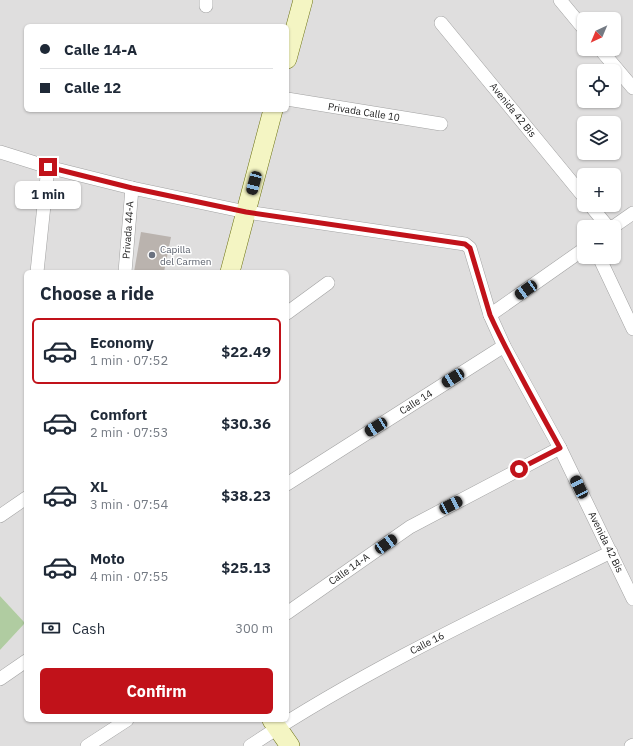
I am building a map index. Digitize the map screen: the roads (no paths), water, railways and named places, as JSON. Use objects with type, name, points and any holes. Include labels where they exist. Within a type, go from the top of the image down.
[{"type":"street","points":[[289,52],[303,0]]},
{"type":"street","points":[[560,0],[577,21]]},
{"type":"street","name":"Avenida 42 Bis","points":[[441,23],[577,188]]},
{"type":"street","points":[[606,56],[633,88]]},
{"type":"street","name":"Privada Calle 10","points":[[289,99],[441,124]]},
{"type":"street","points":[[231,270],[272,112]]},
{"type":"street","name":"Avenida 42 Bis","points":[[0,152],[48,167],[132,188],[246,212],[465,244],[470,248],[473,254],[490,315],[504,346],[560,448],[633,599]]},
{"type":"street","points":[[37,270],[48,167]]},
{"type":"street","name":"Privada 44-A","points":[[125,270],[132,188]]},
{"type":"street","points":[[596,212],[602,220]]},
{"type":"street","points":[[621,221],[633,213]]},
{"type":"street","points":[[490,315],[577,254]]},
{"type":"street","points":[[602,264],[633,330]]},
{"type":"street","points":[[289,312],[328,283]]},
{"type":"street","name":"Calle 14","points":[[289,483],[504,346]]},
{"type":"street","name":"Calle 14-A","points":[[289,612],[410,527],[560,448]]},
{"type":"street","points":[[0,516],[24,499]]},
{"type":"street","name":"Calle 16","points":[[289,717],[414,650],[611,552]]},
{"type":"street","points":[[0,679],[24,662]]},
{"type":"street","points":[[87,746],[124,722]]},
{"type":"street","points":[[275,724],[290,746]]},
{"type":"street","name":"Calle 16","points":[[250,746],[275,724]]},
{"type":"place","name":"Capilla del Carmen","points":[[152,255]]}]
